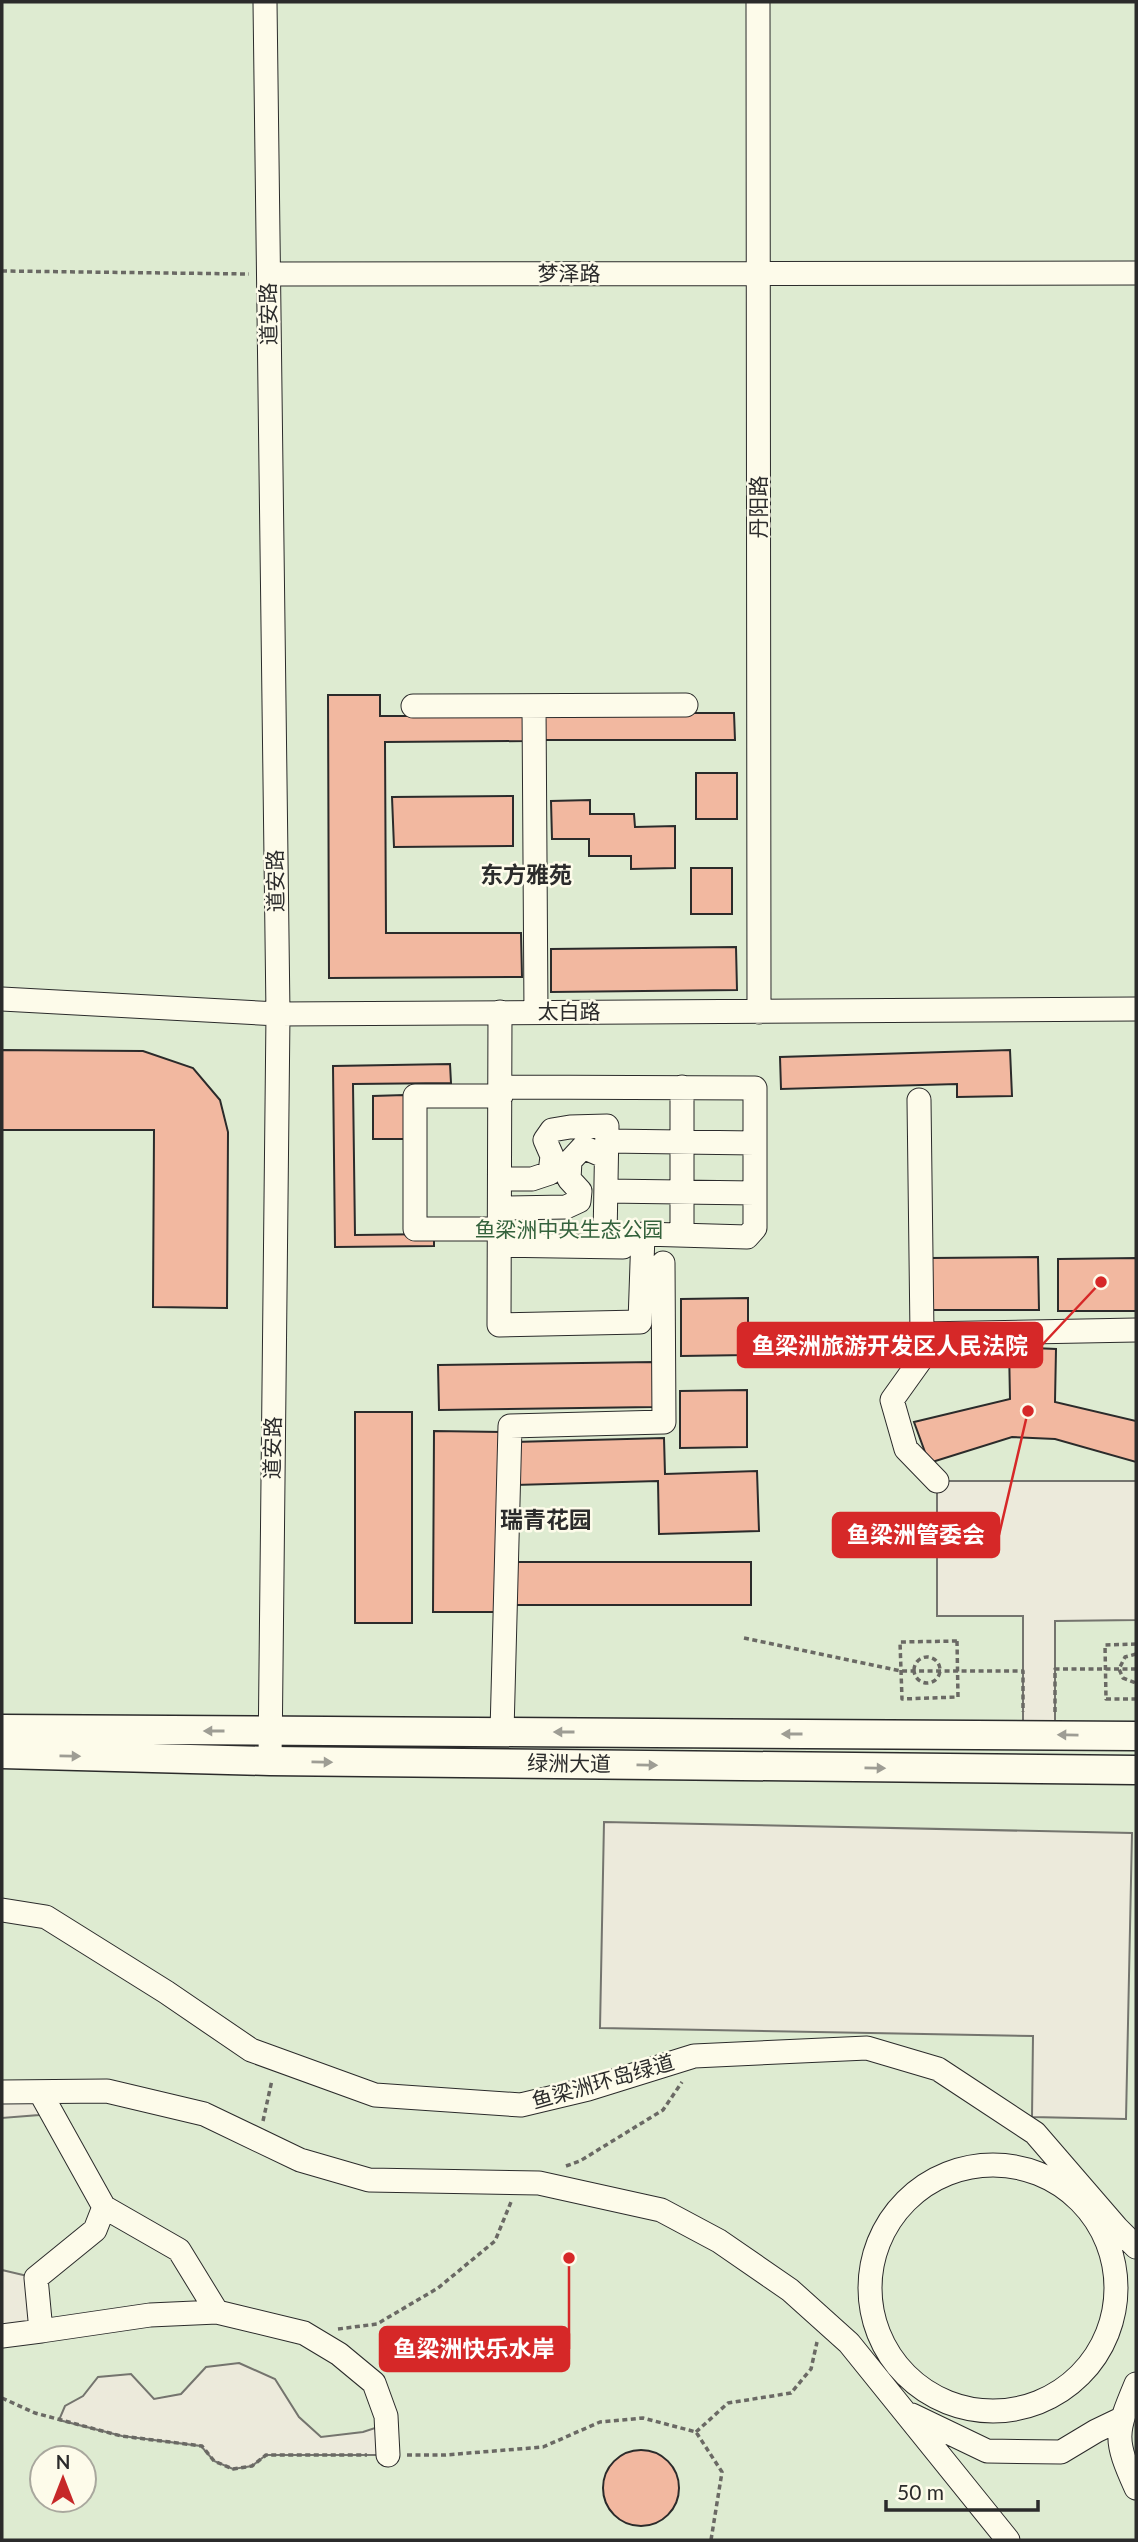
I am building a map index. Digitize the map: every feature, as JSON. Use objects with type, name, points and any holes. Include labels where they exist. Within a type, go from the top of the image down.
[{"type":"main road","name":"绿洲大道","points":[[2,1729],[1136,1736]]},
{"type":"main road","name":"绿洲大道","points":[[2,1754],[270,1761],[1136,1770]]},
{"type":"street","name":"道安路","points":[[265,2],[278,1014],[270,1761]]},
{"type":"street","name":"丹阳路","points":[[758,2],[759,1012]]},
{"type":"street","name":"梦泽路","points":[[269,274],[1136,273]]},
{"type":"street","points":[[413,706],[686,705]]},
{"type":"street","points":[[534,706],[536,1012]]},
{"type":"street","name":"太白路","points":[[2,999],[278,1014],[1136,1009]]},
{"type":"street","points":[[500,1012],[501,1091],[500,1179],[500,1227],[499,1325],[640,1322],[643,1243],[643,1234],[747,1237],[755,1228],[755,1088],[607,1087],[501,1091],[415,1096],[415,1229],[500,1227],[643,1243]]},
{"type":"street","points":[[607,1087],[605,1238],[643,1243]]},
{"type":"street","points":[[682,1087],[682,1235]]},
{"type":"street","points":[[919,1100],[922,1358],[892,1400],[906,1449],[937,1481]]},
{"type":"street","points":[[500,1179],[532,1179],[550,1173],[552,1156],[545,1140],[552,1130],[570,1127],[607,1141]]},
{"type":"street","points":[[500,1227],[579,1201],[580,1191],[569,1179],[570,1161],[583,1147],[607,1141],[755,1143]]},
{"type":"street","points":[[606,1191],[755,1194]]},
{"type":"street","points":[[502,1732],[510,1426],[664,1422],[663,1263]]},
{"type":"street","points":[[922,1334],[1136,1330]]},
{"type":"street","points":[[2,1721],[2,1729]]},
{"type":"street","name":"鱼梁洲环岛绿道","points":[[2,1910],[46,1917],[166,1992],[251,2050],[375,2095],[521,2105],[589,2089],[694,2056],[867,2048],[938,2069],[1035,2133],[1116,2228],[1136,2247]]},
{"type":"street","points":[[2,2092],[107,2091],[204,2114],[300,2160],[369,2180],[538,2183],[661,2210],[719,2241],[790,2290],[849,2343],[1008,2540]]},
{"type":"street","points":[[40,2092],[104,2207],[180,2250],[217,2312]]},
{"type":"street","points":[[985,2165],[1024,2168],[1060,2184],[1090,2210],[1110,2245],[1118,2283],[1113,2323],[1096,2358],[1067,2389],[1029,2407],[987,2412],[946,2403],[910,2381],[884,2348],[870,2309],[871,2266],[885,2227],[912,2195],[946,2174],[985,2165]]},
{"type":"street","points":[[41,2331],[36,2278],[94,2230],[104,2207]]},
{"type":"street","points":[[2,2336],[150,2315],[217,2312],[304,2333],[339,2354],[374,2383],[386,2416],[388,2455]]},
{"type":"street","points":[[866,2363],[884,2348]]},
{"type":"street","points":[[1136,2384],[1121,2419],[1119,2450],[1136,2488]]},
{"type":"street","points":[[906,2413],[987,2451],[1061,2452],[1121,2419]]},
{"type":"path","points":[[2,271],[269,274]]},
{"type":"path","points":[[744,1638],[901,1671],[1023,1671],[1023,1735]]},
{"type":"path","points":[[957,1641],[958,1697],[902,1699],[901,1671],[900,1642],[957,1641]]},
{"type":"path","points":[[1136,1644],[1105,1645],[1106,1699],[1136,1699]]},
{"type":"path","points":[[1119,1669],[1125,1657],[1136,1654]]},
{"type":"path","points":[[927,1657],[938,1663],[940,1671],[937,1679],[929,1683],[918,1679],[915,1671],[916,1663],[927,1657]]},
{"type":"path","points":[[1055,1735],[1055,1669],[1136,1669]]},
{"type":"path","points":[[1119,1669],[1123,1678],[1136,1683]]},
{"type":"path","points":[[555,2169],[580,2161],[663,2110],[679,2088],[694,2056]]},
{"type":"path","points":[[258,2140],[277,2060]]},
{"type":"path","points":[[304,2333],[377,2324],[438,2288],[495,2241],[519,2183]]},
{"type":"path","points":[[696,2432],[728,2403],[791,2393],[811,2369],[823,2319]]},
{"type":"green space","name":"鱼梁洲中央生态公园","points":[[2,2],[1136,2],[1136,2540],[2,2540]]},
{"type":"shaded area","points":[[937,1481],[1136,1481],[1136,1620],[1055,1621],[1055,1735],[1023,1735],[1023,1616],[937,1616]]},
{"type":"shaded area","points":[[604,1822],[1132,1833],[1126,2119],[1032,2117],[1033,2036],[600,2028]]},
{"type":"shaded area","points":[[2,2092],[40,2092],[39,2115],[2,2118]]},
{"type":"shaded area","points":[[2,2270],[36,2278],[41,2331],[2,2336]]},
{"type":"shaded area","points":[[239,2363],[275,2379],[299,2417],[321,2437],[363,2432],[387,2424],[388,2455],[266,2455],[252,2466],[233,2469],[214,2461],[201,2446],[122,2436],[59,2420],[65,2406],[83,2396],[98,2377],[131,2374],[154,2399],[181,2394],[206,2367]]},
{"type":"building","points":[[328,695],[380,695],[380,716],[527,716],[527,741],[385,742],[386,933],[521,933],[522,977],[329,978]]},
{"type":"building","points":[[542,713],[734,713],[735,740],[541,740]]},
{"type":"building","points":[[696,773],[737,773],[737,819],[696,819]]},
{"type":"building","points":[[513,796],[513,846],[394,847],[392,797]]},
{"type":"building","points":[[590,800],[590,814],[634,814],[635,827],[675,826],[675,868],[631,869],[631,856],[589,856],[589,839],[552,839],[551,801]]},
{"type":"building","points":[[691,868],[732,868],[732,914],[691,914]]},
{"type":"building","points":[[736,947],[737,990],[551,992],[551,949]]},
{"type":"building","points":[[2,1050],[143,1051],[193,1068],[220,1100],[228,1132],[227,1308],[153,1307],[154,1130],[2,1130]]},
{"type":"building","points":[[1010,1050],[1012,1096],[957,1097],[957,1084],[781,1089],[780,1057]]},
{"type":"building","points":[[450,1064],[451,1083],[353,1084],[355,1235],[434,1234],[434,1246],[335,1247],[333,1066]]},
{"type":"building","points":[[404,1095],[404,1139],[373,1139],[373,1096]]},
{"type":"building","points":[[1038,1257],[1039,1310],[931,1310],[931,1258]]},
{"type":"building","points":[[1136,1258],[1136,1311],[1058,1311],[1058,1259]]},
{"type":"building","points":[[748,1298],[748,1355],[681,1356],[681,1299]]},
{"type":"building","points":[[1009,1347],[1056,1349],[1055,1402],[1136,1421],[1136,1462],[1055,1439],[1012,1437],[929,1463],[914,1422],[1010,1399]]},
{"type":"building","points":[[654,1362],[654,1407],[439,1410],[438,1365]]},
{"type":"building","points":[[747,1390],[747,1447],[680,1448],[680,1391]]},
{"type":"building","points":[[355,1412],[412,1412],[412,1623],[355,1623]]},
{"type":"building","points":[[434,1431],[502,1432],[501,1612],[433,1612]]},
{"type":"building","points":[[664,1438],[665,1474],[757,1471],[759,1531],[659,1534],[658,1481],[515,1485],[514,1442]]},
{"type":"building","points":[[513,1562],[751,1562],[751,1605],[513,1605]]},
{"type":"building","points":[[641,2450],[655,2453],[668,2461],[676,2474],[679,2488],[676,2502],[668,2515],[655,2523],[641,2526],[627,2523],[614,2515],[606,2502],[603,2488],[606,2474],[614,2461],[627,2453]]},
{"type":"place","name":"鱼梁洲旅游开发区人民法院","points":[[1101,1282]]},
{"type":"place","name":"鱼梁洲管委会","points":[[1028,1411]]},
{"type":"place","name":"鱼梁洲快乐水岸","points":[[569,2258]]},
{"type":"district","name":"东方雅苑","points":[[526,875]]},
{"type":"district","name":"瑞青花园","points":[[546,1520]]}]
